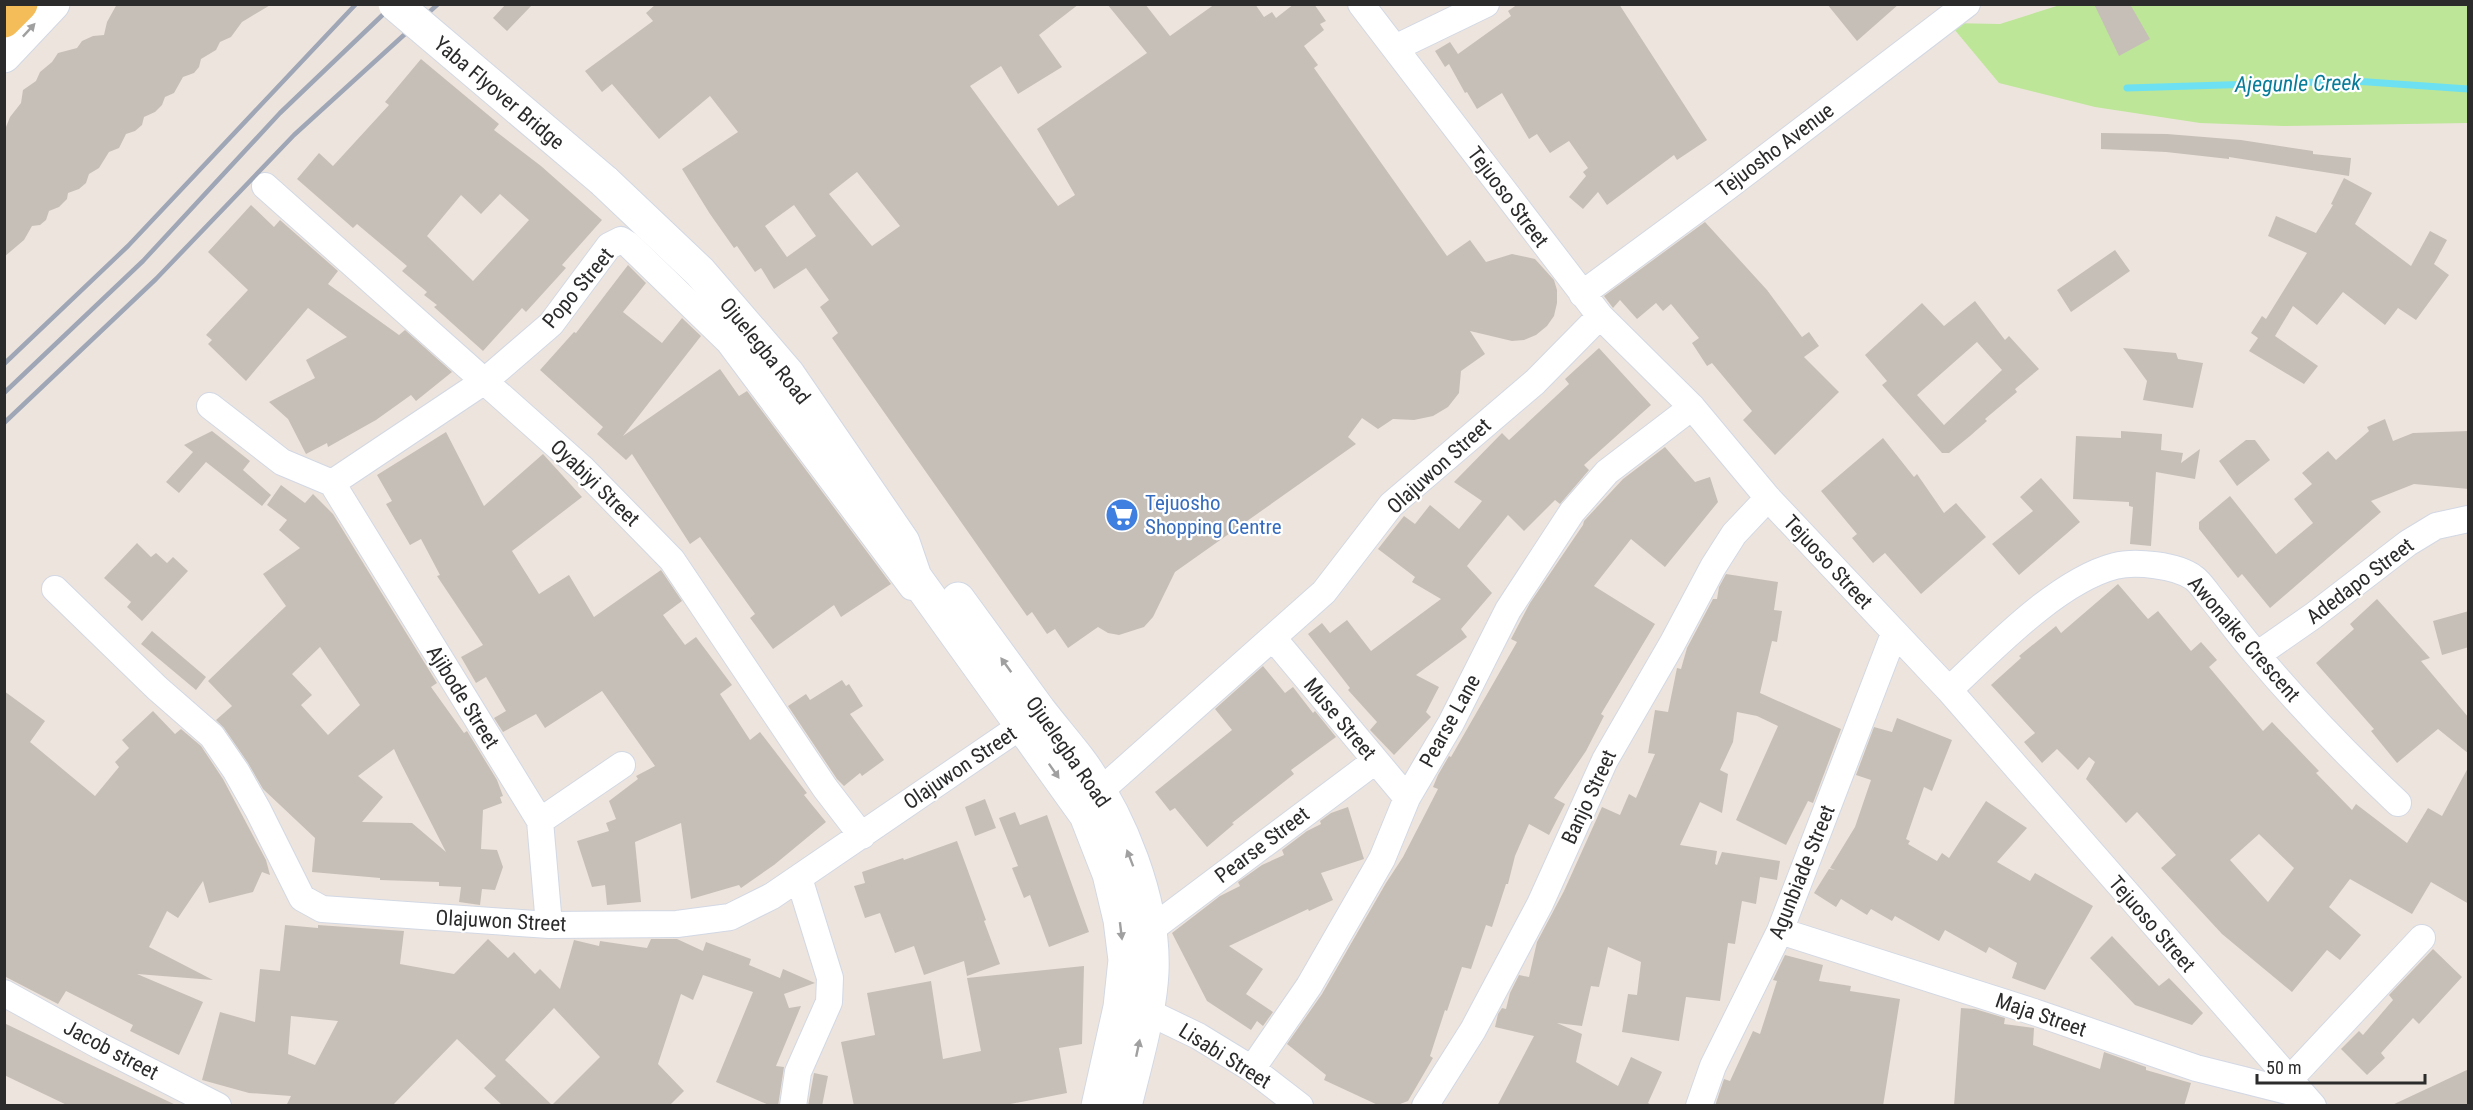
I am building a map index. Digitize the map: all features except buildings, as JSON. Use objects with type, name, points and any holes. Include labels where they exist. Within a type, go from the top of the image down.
[{"type":"main road","points":[[4,21],[21,4]]},
{"type":"main road","points":[[4,56],[53,4]]},
{"type":"main road","name":"Yaba Flyover Bridge","points":[[395,4],[604,180]]},
{"type":"main road","name":"Ojuelegba Road","points":[[604,180],[700,272],[788,374],[895,530],[915,578],[946,620],[1032,719],[1080,761],[1111,812],[1132,863],[1150,930],[1152,972],[1146,1011],[1125,1106]]},
{"type":"main road","name":"Ojuelegba Road","points":[[895,530],[931,560],[1032,719],[1086,815],[1106,865],[1116,897],[1125,960],[1120,1007],[1098,1106]]},
{"type":"street","name":"Tejuoso Street","points":[[1361,4],[1600,316],[1692,406],[1768,498],[1949,690],[2302,1094]]},
{"type":"street","points":[[1395,48],[1486,4]]},
{"type":"street","name":"Tejuosho Avenue","points":[[1582,294],[1726,188],[1967,4]]},
{"type":"street","name":"Oyabiyi Street","points":[[265,186],[486,380],[583,469],[672,560],[825,788],[862,836]]},
{"type":"street","name":"Popo Street","points":[[332,483],[486,380],[551,324],[609,246],[621,240],[629,244],[729,342],[923,602],[946,620]]},
{"type":"street","name":"Olajuwon Street","points":[[1099,792],[1274,639],[1324,592],[1391,505],[1535,382],[1600,316]]},
{"type":"street","points":[[210,406],[282,462],[332,483]]},
{"type":"street","name":"Pearse Lane","points":[[1251,1069],[1309,986],[1382,859],[1407,798],[1451,723],[1508,610],[1572,512],[1607,472],[1692,406]]},
{"type":"street","name":"Ajibode Street","points":[[332,483],[540,821],[549,925]]},
{"type":"street","name":"Banjo Street","points":[[1425,1106],[1473,1030],[1540,904],[1605,760],[1672,644],[1713,567],[1734,534],[1768,498]]},
{"type":"street","name":"Adedapo Street","points":[[2257,655],[2371,573],[2408,543],[2436,526],[2469,519]]},
{"type":"street","name":"Awonaike Crescent","points":[[1949,690],[2002,641],[2063,591],[2087,577],[2115,566],[2141,564],[2179,570],[2195,578],[2257,655],[2346,755],[2398,803]]},
{"type":"street","name":"Olajuwon Street","points":[[55,589],[157,688],[212,736],[258,810],[302,898],[322,909],[549,925],[677,924],[730,916],[772,896],[1032,719]]},
{"type":"street","name":"Agunbiade Street","points":[[1699,1106],[1713,1066],[1780,931],[1894,634]]},
{"type":"street","name":"Muse Street","points":[[1274,639],[1407,798]]},
{"type":"street","name":"Pearse Street","points":[[1150,930],[1375,760]]},
{"type":"street","points":[[540,821],[622,765]]},
{"type":"street","points":[[793,1106],[798,1072],[829,1002],[830,978],[799,878]]},
{"type":"street","name":"Maja Street","points":[[1780,931],[2034,1012],[2196,1068],[2302,1094]]},
{"type":"street","points":[[2302,1094],[2422,938]]},
{"type":"street","name":"Jacob street","points":[[4,993],[100,1046],[219,1106]]},
{"type":"street","name":"Lisabi Street","points":[[1146,1011],[1198,1036],[1251,1069],[1300,1106]]},
{"type":"green space","points":[[2063,4],[2468,5],[2468,123],[2283,126],[2200,123],[2095,107],[1999,83],[1949,23],[2000,24]]},
{"type":"waterway","name":"Ajegunle Creek","points":[[2127,88],[2354,81],[2468,89]]},
{"type":"railway","points":[[4,364],[128,246],[356,4]]},
{"type":"railway","points":[[4,393],[143,261],[280,113],[394,4]]},
{"type":"railway","points":[[4,423],[156,279],[294,135],[438,4]]},
{"type":"place","name":"Tejuosho Shopping Centre","points":[[1122,515]]}]
